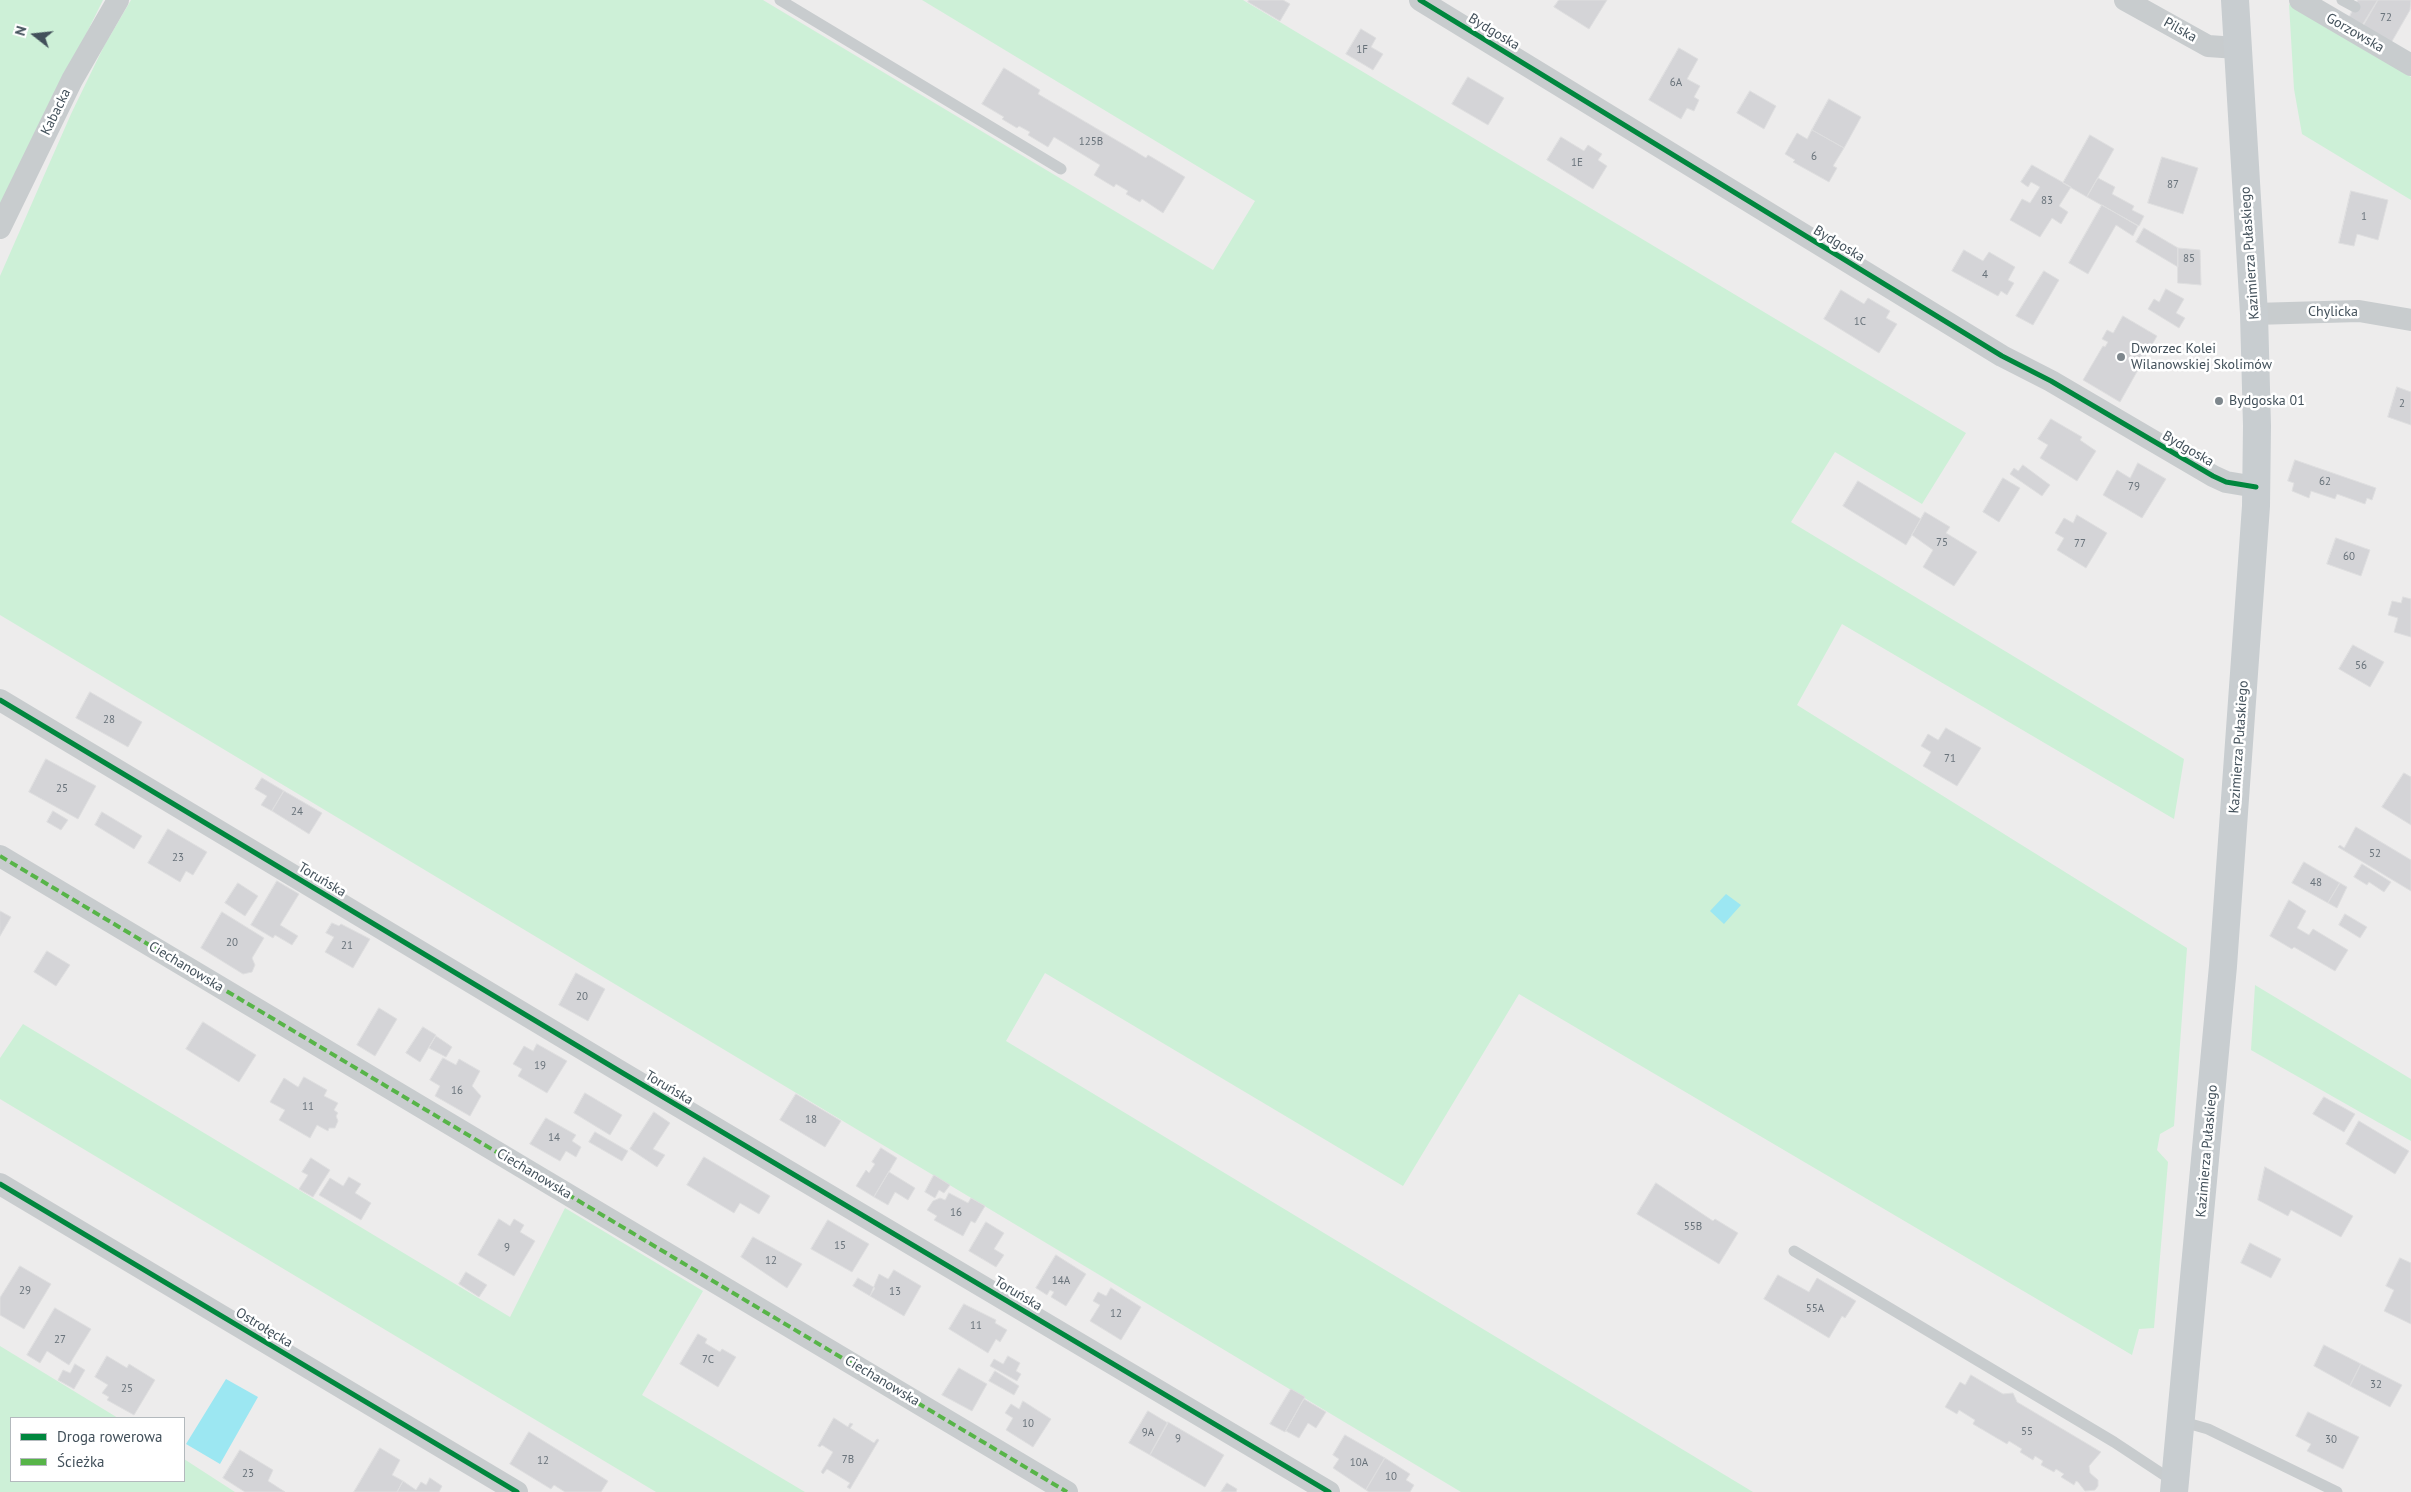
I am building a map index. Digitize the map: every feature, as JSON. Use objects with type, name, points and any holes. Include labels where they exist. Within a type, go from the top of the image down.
[{"type":"main road","name":"Kazimierza Pułaskiego","points":[[2174,1487],[2179,1421],[2196,1271],[2223,966],[2256,487],[2254,314],[2235,0]]},
{"type":"street","name":"Kabacka","points":[[0,228],[72,80],[118,0]]},
{"type":"street","name":"Bydgoska","points":[[1420,0],[1995,352],[2044,377],[2213,476],[2226,482],[2256,487]]},
{"type":"street","name":"Pilska","points":[[2125,0],[2208,46],[2238,48]]},
{"type":"street","name":"Gorzowska","points":[[2300,0],[2411,65]]},
{"type":"street","name":"Chylicka","points":[[2254,314],[2359,311],[2411,320]]},
{"type":"street","name":"Toruńska","points":[[0,700],[629,1077],[1329,1492]]},
{"type":"street","name":"Ciechanowska","points":[[0,856],[1067,1492]]},
{"type":"street","name":"Ostrołęcka","points":[[0,1184],[517,1492]]},
{"type":"lane","points":[[780,0],[1061,169]]},
{"type":"lane","points":[[2342,0],[2355,7]]},
{"type":"lane","points":[[1794,1251],[2105,1437],[2174,1487]]},
{"type":"lane","points":[[2179,1421],[2208,1429],[2337,1492]]},
{"type":"green space","points":[[0,0],[103,0],[0,208]]},
{"type":"green space","points":[[131,0],[763,0],[1213,270],[1255,201],[922,0],[1243,0],[1966,433],[1922,504],[1835,452],[1791,522],[2184,759],[2174,819],[1842,624],[1797,705],[2187,948],[2174,1126],[2160,1134],[2157,1150],[2168,1162],[2154,1328],[2139,1329],[2132,1355],[1519,994],[1403,1186],[1045,973],[1006,1041],[1753,1492],[1461,1492],[0,615],[0,276],[71,114],[104,46]]},
{"type":"green space","points":[[2289,4],[2411,77],[2411,200],[2302,134],[2294,89]]},
{"type":"green space","points":[[2255,985],[2411,1079],[2411,1141],[2251,1050]]},
{"type":"green space","points":[[23,1024],[510,1317],[565,1208],[703,1291],[642,1395],[805,1492],[656,1492],[0,1099],[0,1058]]},
{"type":"green space","points":[[0,1346],[116,1417],[10,1417],[10,1482],[185,1482],[185,1460],[235,1492],[0,1492]]},
{"type":"water","points":[[1726,894],[1741,905],[1724,924],[1710,911]]},
{"type":"water","points":[[226,1379],[258,1397],[220,1464],[186,1444]]},
{"type":"building","points":[[1249,0],[1283,0],[1290,4],[1280,21],[1248,2]]},
{"type":"building","points":[[1559,0],[1607,0],[1589,29],[1554,7]]},
{"type":"building","points":[[2358,0],[2378,0],[2363,26],[2349,18]]},
{"type":"building","points":[[2378,0],[2411,0],[2410,10],[2391,43],[2362,26]]},
{"type":"building","points":[[1361,29],[1376,38],[1371,47],[1383,54],[1373,70],[1346,54]]},
{"type":"building","points":[[1679,48],[1698,59],[1687,79],[1700,86],[1694,97],[1699,100],[1694,111],[1687,108],[1681,119],[1649,100]]},
{"type":"building","points":[[1004,68],[1040,90],[1038,94],[1146,158],[1148,155],[1185,177],[1163,213],[1142,199],[1140,202],[1126,194],[1128,191],[1116,184],[1114,187],[1094,175],[1100,165],[1054,137],[1048,147],[1028,135],[1030,132],[1019,126],[1017,128],[1002,119],[1004,117],[982,104]]},
{"type":"building","points":[[1468,77],[1504,98],[1488,125],[1452,104]]},
{"type":"building","points":[[1750,91],[1776,106],[1764,129],[1737,113]]},
{"type":"building","points":[[1829,99],[1861,117],[1844,148],[1812,130]]},
{"type":"building","points":[[1812,130],[1844,148],[1833,166],[1837,168],[1829,182],[1793,162],[1795,160],[1785,154],[1797,133],[1807,139]]},
{"type":"building","points":[[2090,135],[2114,149],[2087,197],[2063,183]]},
{"type":"building","points":[[1561,137],[1584,151],[1588,145],[1602,154],[1598,160],[1607,166],[1593,189],[1547,160]]},
{"type":"building","points":[[2162,157],[2198,168],[2183,214],[2148,203]]},
{"type":"building","points":[[2032,165],[2071,187],[2059,206],[2068,212],[2061,224],[2052,218],[2040,237],[2010,220],[2022,199],[2030,203],[2040,187],[2031,182],[2028,187],[2021,182]]},
{"type":"building","points":[[2098,178],[2115,187],[2112,194],[2134,206],[2132,210],[2144,216],[2139,226],[2087,197]]},
{"type":"building","points":[[2351,191],[2388,200],[2378,240],[2357,234],[2354,246],[2339,243]]},
{"type":"building","points":[[2102,205],[2138,226],[2133,236],[2116,225],[2088,274],[2069,263]]},
{"type":"building","points":[[2144,228],[2178,248],[2178,267],[2136,242]]},
{"type":"building","points":[[2178,248],[2200,250],[2201,285],[2178,283]]},
{"type":"building","points":[[1964,250],[1983,261],[1989,252],[2015,267],[2008,280],[2014,283],[2007,295],[2001,291],[1998,296],[1952,271]]},
{"type":"building","points":[[2044,271],[2059,280],[2033,325],[2016,316]]},
{"type":"building","points":[[2166,289],[2184,299],[2176,313],[2185,318],[2179,328],[2148,309],[2154,299],[2159,302]]},
{"type":"building","points":[[1841,290],[1864,304],[1868,298],[1890,311],[1886,318],[1897,324],[1879,353],[1824,319]]},
{"type":"building","name":"Dworzec Kolei Wilanowskiej Skolimów","points":[[2123,316],[2157,336],[2120,402],[2083,380],[2103,346],[2105,347],[2108,342],[2102,339],[2107,330],[2113,333]]},
{"type":"building","points":[[2397,387],[2411,392],[2411,425],[2388,417]]},
{"type":"building","points":[[2051,419],[2082,437],[2080,440],[2096,451],[2077,481],[2040,458],[2048,445],[2038,439]]},
{"type":"building","points":[[2295,460],[2376,488],[2372,500],[2367,498],[2365,504],[2337,494],[2335,499],[2311,491],[2309,498],[2292,491],[2294,483],[2288,481]]},
{"type":"building","points":[[2138,463],[2166,479],[2142,518],[2103,495],[2117,470],[2130,478]]},
{"type":"building","points":[[2023,465],[2050,485],[2042,496],[2010,474],[2014,468],[2018,471]]},
{"type":"building","points":[[2003,478],[2020,488],[1999,522],[1983,512]]},
{"type":"building","points":[[1858,481],[1921,519],[1906,545],[1843,506]]},
{"type":"building","points":[[1925,512],[1950,527],[1946,533],[1977,552],[1954,586],[1923,567],[1933,550],[1912,535]]},
{"type":"building","points":[[2077,515],[2107,533],[2086,568],[2057,550],[2064,538],[2055,533],[2064,518],[2073,523]]},
{"type":"building","points":[[2336,538],[2370,550],[2361,576],[2327,564]]},
{"type":"building","points":[[2403,597],[2411,599],[2411,637],[2394,632],[2398,618],[2388,615],[2392,601],[2401,603]]},
{"type":"building","points":[[2353,645],[2384,662],[2370,687],[2339,669]]},
{"type":"building","points":[[90,692],[142,722],[128,747],[76,718]]},
{"type":"building","points":[[1946,728],[1981,748],[1957,786],[1923,766],[1931,752],[1921,746],[1928,734],[1938,740]]},
{"type":"building","points":[[46,759],[96,786],[78,819],[29,792]]},
{"type":"building","points":[[2404,773],[2411,777],[2411,825],[2382,807]]},
{"type":"building","points":[[262,778],[284,791],[272,811],[261,805],[267,796],[255,789]]},
{"type":"building","points":[[284,791],[322,813],[309,834],[272,811]]},
{"type":"building","points":[[53,811],[68,820],[61,830],[47,822]]},
{"type":"building","points":[[102,812],[142,836],[134,849],[95,825]]},
{"type":"building","points":[[2356,827],[2411,860],[2411,891],[2338,847],[2340,845],[2344,848]]},
{"type":"building","points":[[168,829],[207,852],[193,875],[186,871],[180,882],[148,863]]},
{"type":"building","points":[[2304,862],[2340,883],[2328,903],[2292,883]]},
{"type":"building","points":[[2362,864],[2391,882],[2384,892],[2369,882],[2367,885],[2354,877]]},
{"type":"building","points":[[277,881],[299,894],[280,925],[298,936],[292,945],[275,935],[273,938],[251,925]]},
{"type":"building","points":[[238,883],[258,896],[245,916],[225,903]]},
{"type":"building","points":[[2340,883],[2347,887],[2337,908],[2328,903]]},
{"type":"building","points":[[2289,900],[2306,911],[2297,928],[2309,935],[2313,929],[2348,950],[2335,971],[2294,947],[2292,949],[2270,936]]},
{"type":"building","points":[[0,911],[11,917],[0,936]]},
{"type":"building","points":[[222,912],[264,938],[252,958],[255,965],[252,972],[243,974],[201,948]]},
{"type":"building","points":[[2345,914],[2367,927],[2360,938],[2339,925]]},
{"type":"building","points":[[332,923],[339,926],[341,924],[370,939],[353,968],[325,952],[334,937],[326,933]]},
{"type":"building","points":[[47,951],[70,965],[56,986],[34,972]]},
{"type":"building","points":[[576,973],[605,989],[588,1021],[559,1005]]},
{"type":"building","points":[[379,1008],[397,1019],[375,1056],[357,1045]]},
{"type":"building","points":[[203,1022],[256,1055],[239,1082],[186,1049]]},
{"type":"building","points":[[423,1027],[436,1035],[420,1062],[406,1053]]},
{"type":"building","points":[[436,1036],[452,1047],[446,1057],[429,1048]]},
{"type":"building","points":[[537,1044],[567,1061],[547,1093],[518,1076],[522,1069],[513,1064],[524,1046],[533,1051]]},
{"type":"building","points":[[443,1058],[456,1065],[459,1059],[480,1071],[472,1086],[481,1096],[470,1116],[435,1096],[440,1086],[430,1080]]},
{"type":"building","points":[[304,1077],[327,1090],[324,1096],[338,1103],[334,1110],[338,1113],[336,1116],[338,1121],[335,1128],[329,1128],[328,1131],[317,1125],[310,1138],[279,1120],[285,1110],[270,1102],[284,1078],[298,1087]]},
{"type":"building","points":[[585,1093],[622,1115],[610,1135],[574,1113]]},
{"type":"building","points":[[796,1094],[841,1121],[825,1147],[780,1120]]},
{"type":"building","points":[[2324,1097],[2355,1114],[2344,1132],[2313,1114]]},
{"type":"building","points":[[654,1112],[670,1123],[653,1149],[665,1155],[657,1167],[630,1149]]},
{"type":"building","points":[[546,1118],[576,1135],[572,1141],[581,1147],[576,1157],[566,1151],[560,1161],[530,1144]]},
{"type":"building","points":[[2359,1121],[2409,1151],[2395,1174],[2346,1144]]},
{"type":"building","points":[[595,1132],[628,1151],[622,1161],[589,1142]]},
{"type":"building","points":[[881,1148],[897,1158],[874,1197],[856,1186],[866,1170],[869,1173],[875,1164],[872,1162]]},
{"type":"building","points":[[704,1157],[770,1196],[759,1214],[740,1203],[734,1213],[687,1185]]},
{"type":"building","points":[[311,1158],[330,1170],[313,1197],[299,1189],[308,1175],[302,1172]]},
{"type":"building","points":[[2265,1167],[2353,1216],[2341,1237],[2291,1210],[2288,1216],[2258,1200]]},
{"type":"building","points":[[889,1172],[915,1188],[908,1200],[895,1192],[888,1205],[874,1197]]},
{"type":"building","points":[[934,1175],[950,1185],[944,1193],[939,1190],[935,1198],[925,1192]]},
{"type":"building","points":[[349,1177],[361,1184],[355,1193],[371,1203],[361,1220],[319,1195],[330,1178],[343,1186]]},
{"type":"building","points":[[1656,1183],[1713,1221],[1715,1219],[1738,1233],[1719,1264],[1637,1214]]},
{"type":"building","points":[[949,1193],[968,1203],[971,1198],[985,1206],[975,1223],[971,1221],[963,1236],[934,1220],[937,1216],[927,1210],[933,1201],[940,1198],[945,1200]]},
{"type":"building","points":[[499,1219],[510,1226],[514,1219],[524,1225],[520,1232],[535,1241],[514,1276],[478,1255]]},
{"type":"building","points":[[828,1220],[869,1244],[852,1272],[811,1249]]},
{"type":"building","points":[[986,1222],[1004,1233],[994,1249],[1004,1255],[996,1267],[969,1251]]},
{"type":"building","points":[[753,1237],[802,1264],[787,1288],[741,1257]]},
{"type":"building","points":[[2250,1243],[2281,1259],[2271,1278],[2241,1263]]},
{"type":"building","points":[[1056,1255],[1086,1274],[1066,1306],[1051,1297],[1054,1292],[1050,1290],[1047,1295],[1036,1288]]},
{"type":"building","points":[[2400,1258],[2411,1263],[2411,1324],[2384,1311],[2394,1290],[2386,1286]]},
{"type":"building","points":[[20,1266],[51,1284],[24,1329],[0,1315],[0,1298]]},
{"type":"building","points":[[894,1270],[921,1286],[904,1316],[870,1296],[879,1274],[888,1279]]},
{"type":"building","points":[[466,1272],[487,1285],[479,1297],[459,1284]]},
{"type":"building","points":[[1778,1275],[1809,1292],[1817,1278],[1856,1301],[1845,1318],[1842,1316],[1829,1338],[1764,1299]]},
{"type":"building","points":[[858,1278],[875,1288],[870,1296],[853,1286]]},
{"type":"building","points":[[1111,1288],[1141,1307],[1121,1340],[1090,1321],[1100,1305],[1093,1301],[1098,1292],[1106,1296]]},
{"type":"building","points":[[964,1304],[996,1320],[995,1323],[1007,1330],[1000,1342],[996,1339],[988,1353],[949,1329]]},
{"type":"building","points":[[55,1308],[91,1329],[69,1365],[47,1351],[40,1363],[27,1355]]},
{"type":"building","points":[[698,1334],[707,1339],[705,1343],[720,1352],[722,1349],[736,1357],[718,1387],[680,1364]]},
{"type":"building","points":[[2324,1345],[2361,1364],[2350,1386],[2314,1366]]},
{"type":"building","points":[[107,1356],[127,1368],[129,1364],[155,1380],[134,1415],[107,1400],[109,1397],[102,1393],[108,1385],[95,1377]]},
{"type":"building","points":[[1008,1356],[1020,1363],[1016,1371],[1021,1374],[1017,1381],[990,1366],[994,1359],[1003,1364]]},
{"type":"building","points":[[75,1364],[85,1370],[74,1389],[58,1380],[63,1370],[70,1373]]},
{"type":"building","points":[[2361,1364],[2402,1385],[2390,1407],[2350,1386]]},
{"type":"building","points":[[959,1368],[987,1384],[972,1411],[942,1395]]},
{"type":"building","points":[[995,1371],[1019,1386],[1014,1395],[989,1381]]},
{"type":"building","points":[[1971,1375],[2003,1394],[2013,1393],[2017,1402],[2101,1452],[2089,1466],[2090,1473],[2098,1480],[2098,1486],[2095,1490],[2085,1491],[2076,1481],[2074,1485],[2061,1477],[2064,1474],[2056,1469],[2054,1472],[2041,1465],[2043,1461],[2035,1456],[2033,1460],[2020,1452],[2022,1449],[2009,1441],[2007,1444],[1973,1424],[1975,1420],[1959,1410],[1957,1414],[1945,1407],[1960,1382],[1965,1385]]},
{"type":"building","points":[[1291,1389],[1305,1397],[1285,1432],[1270,1424]]},
{"type":"building","points":[[1304,1399],[1326,1412],[1316,1428],[1308,1423],[1299,1438],[1286,1431]]},
{"type":"building","points":[[1023,1401],[1051,1419],[1033,1447],[1006,1430],[1013,1418],[1005,1413],[1011,1404],[1019,1409]]},
{"type":"building","points":[[1148,1411],[1168,1423],[1150,1455],[1129,1443]]},
{"type":"building","points":[[2308,1412],[2359,1437],[2343,1469],[2307,1451],[2311,1444],[2296,1436]]},
{"type":"building","points":[[834,1418],[848,1427],[850,1423],[853,1424],[850,1428],[874,1443],[877,1439],[879,1440],[850,1489],[847,1487],[850,1483],[827,1469],[823,1474],[821,1472],[833,1452],[822,1445],[818,1446]]},
{"type":"building","points":[[1168,1422],[1224,1455],[1205,1487],[1150,1455]]},
{"type":"building","points":[[529,1432],[608,1481],[601,1492],[565,1492],[554,1485],[551,1489],[510,1464]]},
{"type":"building","points":[[1345,1435],[1385,1458],[1366,1490],[1333,1468],[1339,1459],[1333,1455]]},
{"type":"building","points":[[380,1448],[400,1460],[392,1475],[403,1481],[397,1492],[354,1492]]},
{"type":"building","points":[[240,1450],[273,1470],[268,1481],[285,1492],[245,1492],[223,1478]]},
{"type":"building","points":[[1385,1458],[1410,1474],[1406,1480],[1414,1485],[1410,1492],[1369,1492],[1366,1490]]},
{"type":"building","points":[[430,1478],[442,1486],[439,1492],[397,1492],[403,1481],[416,1490],[421,1482],[426,1485]]},
{"type":"building","points":[[1227,1483],[1237,1489],[1236,1492],[1221,1492]]},
{"type":"marked path","points":[[0,856],[1067,1492]]},
{"type":"cycle path","points":[[1420,0],[2002,356],[2051,381],[2213,476],[2226,482],[2256,487]]},
{"type":"cycle path","points":[[0,700],[621,1072],[1329,1492]]},
{"type":"cycle path","points":[[0,1184],[517,1492]]},
{"type":"place","name":"Dworzec Kolei Wilanowskiej Skolimów","points":[[2121,357]]},
{"type":"place","name":"Bydgoska 01","points":[[2219,401]]}]
